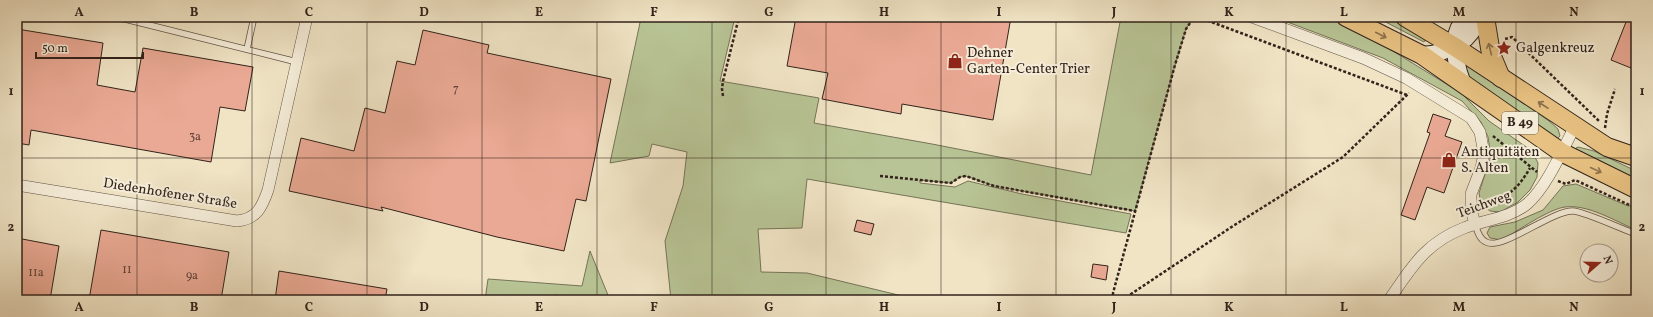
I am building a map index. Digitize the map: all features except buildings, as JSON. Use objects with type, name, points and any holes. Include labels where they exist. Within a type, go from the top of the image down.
[{"type":"main road","name":"B 49","points":[[1346,17],[1422,56],[1561,152],[1636,188]]},
{"type":"main road","name":"B 49","points":[[1405,17],[1455,47],[1607,147],[1636,157]]},
{"type":"main road","points":[[1485,17],[1491,54],[1501,78]]},
{"type":"street","name":"Diedenhofener Straße","points":[[17,185],[237,221],[247,220],[255,216],[268,190],[307,17]]},
{"type":"street","points":[[1252,17],[1362,58],[1406,78],[1471,118],[1480,132],[1484,154],[1481,168],[1471,194],[1471,209],[1475,224]]},
{"type":"street","points":[[1422,56],[1455,47],[1470,35],[1479,17]]},
{"type":"street","points":[[1462,22],[1455,37],[1455,47],[1458,67],[1463,84]]},
{"type":"street","name":"Teichweg","points":[[1389,300],[1419,257],[1447,235],[1512,212],[1526,204],[1538,192],[1575,126]]},
{"type":"lane","points":[[117,17],[297,62]]},
{"type":"lane","points":[[247,49],[254,17]]},
{"type":"lane","points":[[1475,224],[1482,240],[1490,244],[1504,242],[1559,214],[1574,210],[1636,234]]},
{"type":"path","points":[[723,96],[723,81],[739,17]]},
{"type":"path","points":[[1113,300],[1113,293],[1175,65],[1186,29],[1194,17]]},
{"type":"path","points":[[1198,17],[1407,95]]},
{"type":"path","points":[[1444,17],[1444,22],[1462,22]]},
{"type":"path","points":[[1488,40],[1512,37],[1605,127],[1607,114],[1615,89]]},
{"type":"path","points":[[1122,300],[1233,226],[1343,157],[1400,101]]},
{"type":"path","points":[[1471,209],[1509,195],[1517,187],[1530,168]]},
{"type":"path","points":[[880,176],[951,183],[960,177],[966,176],[994,186],[1135,211]]},
{"type":"path","points":[[934,298],[946,300]]},
{"type":"green space","points":[[665,17],[735,17],[720,81],[819,98],[814,123],[1091,175],[1121,17],[1194,17],[1186,29],[1175,65],[1135,211],[994,186],[966,176],[960,177],[951,183],[920,180],[920,183],[955,187],[968,181],[1022,194],[1131,214],[1126,233],[807,179],[802,228],[758,229],[761,272],[807,273],[919,300],[671,300],[665,241],[683,186],[687,152],[652,144],[649,156],[610,163],[641,18],[663,22]]},
{"type":"green space","points":[[1274,17],[1328,17],[1375,40],[1461,93],[1489,121],[1532,151],[1538,163],[1537,177],[1530,190],[1518,202],[1500,212],[1490,211],[1481,204],[1479,193],[1491,156],[1488,137],[1481,122],[1462,101],[1383,58]]},
{"type":"green space","points":[[1376,17],[1389,17],[1427,37],[1424,42]]},
{"type":"green space","points":[[1468,65],[1549,121],[1558,129],[1560,136],[1557,139],[1471,80],[1464,71],[1464,67]]},
{"type":"green space","points":[[1578,147],[1594,151],[1636,171],[1636,179],[1577,151],[1576,148]]},
{"type":"green space","points":[[1576,184],[1628,206],[1636,205],[1636,230],[1601,214],[1583,208],[1565,207],[1533,221],[1502,240],[1490,238],[1487,233],[1490,227],[1515,222],[1543,210],[1563,186]]},
{"type":"green space","points":[[590,251],[610,300],[571,300],[557,295],[532,298],[501,297],[499,300],[485,300],[488,279],[582,286]]},
{"type":"green space","points":[[653,297],[655,300],[610,300]]},
{"type":"place","name":"Galgenkreuz","points":[[1504,48]]},
{"type":"place","name":"Dehner Garten-Center Trier","points":[[955,61]]},
{"type":"place","name":"Antiquitäten S. Alten","points":[[1449,160]]}]
